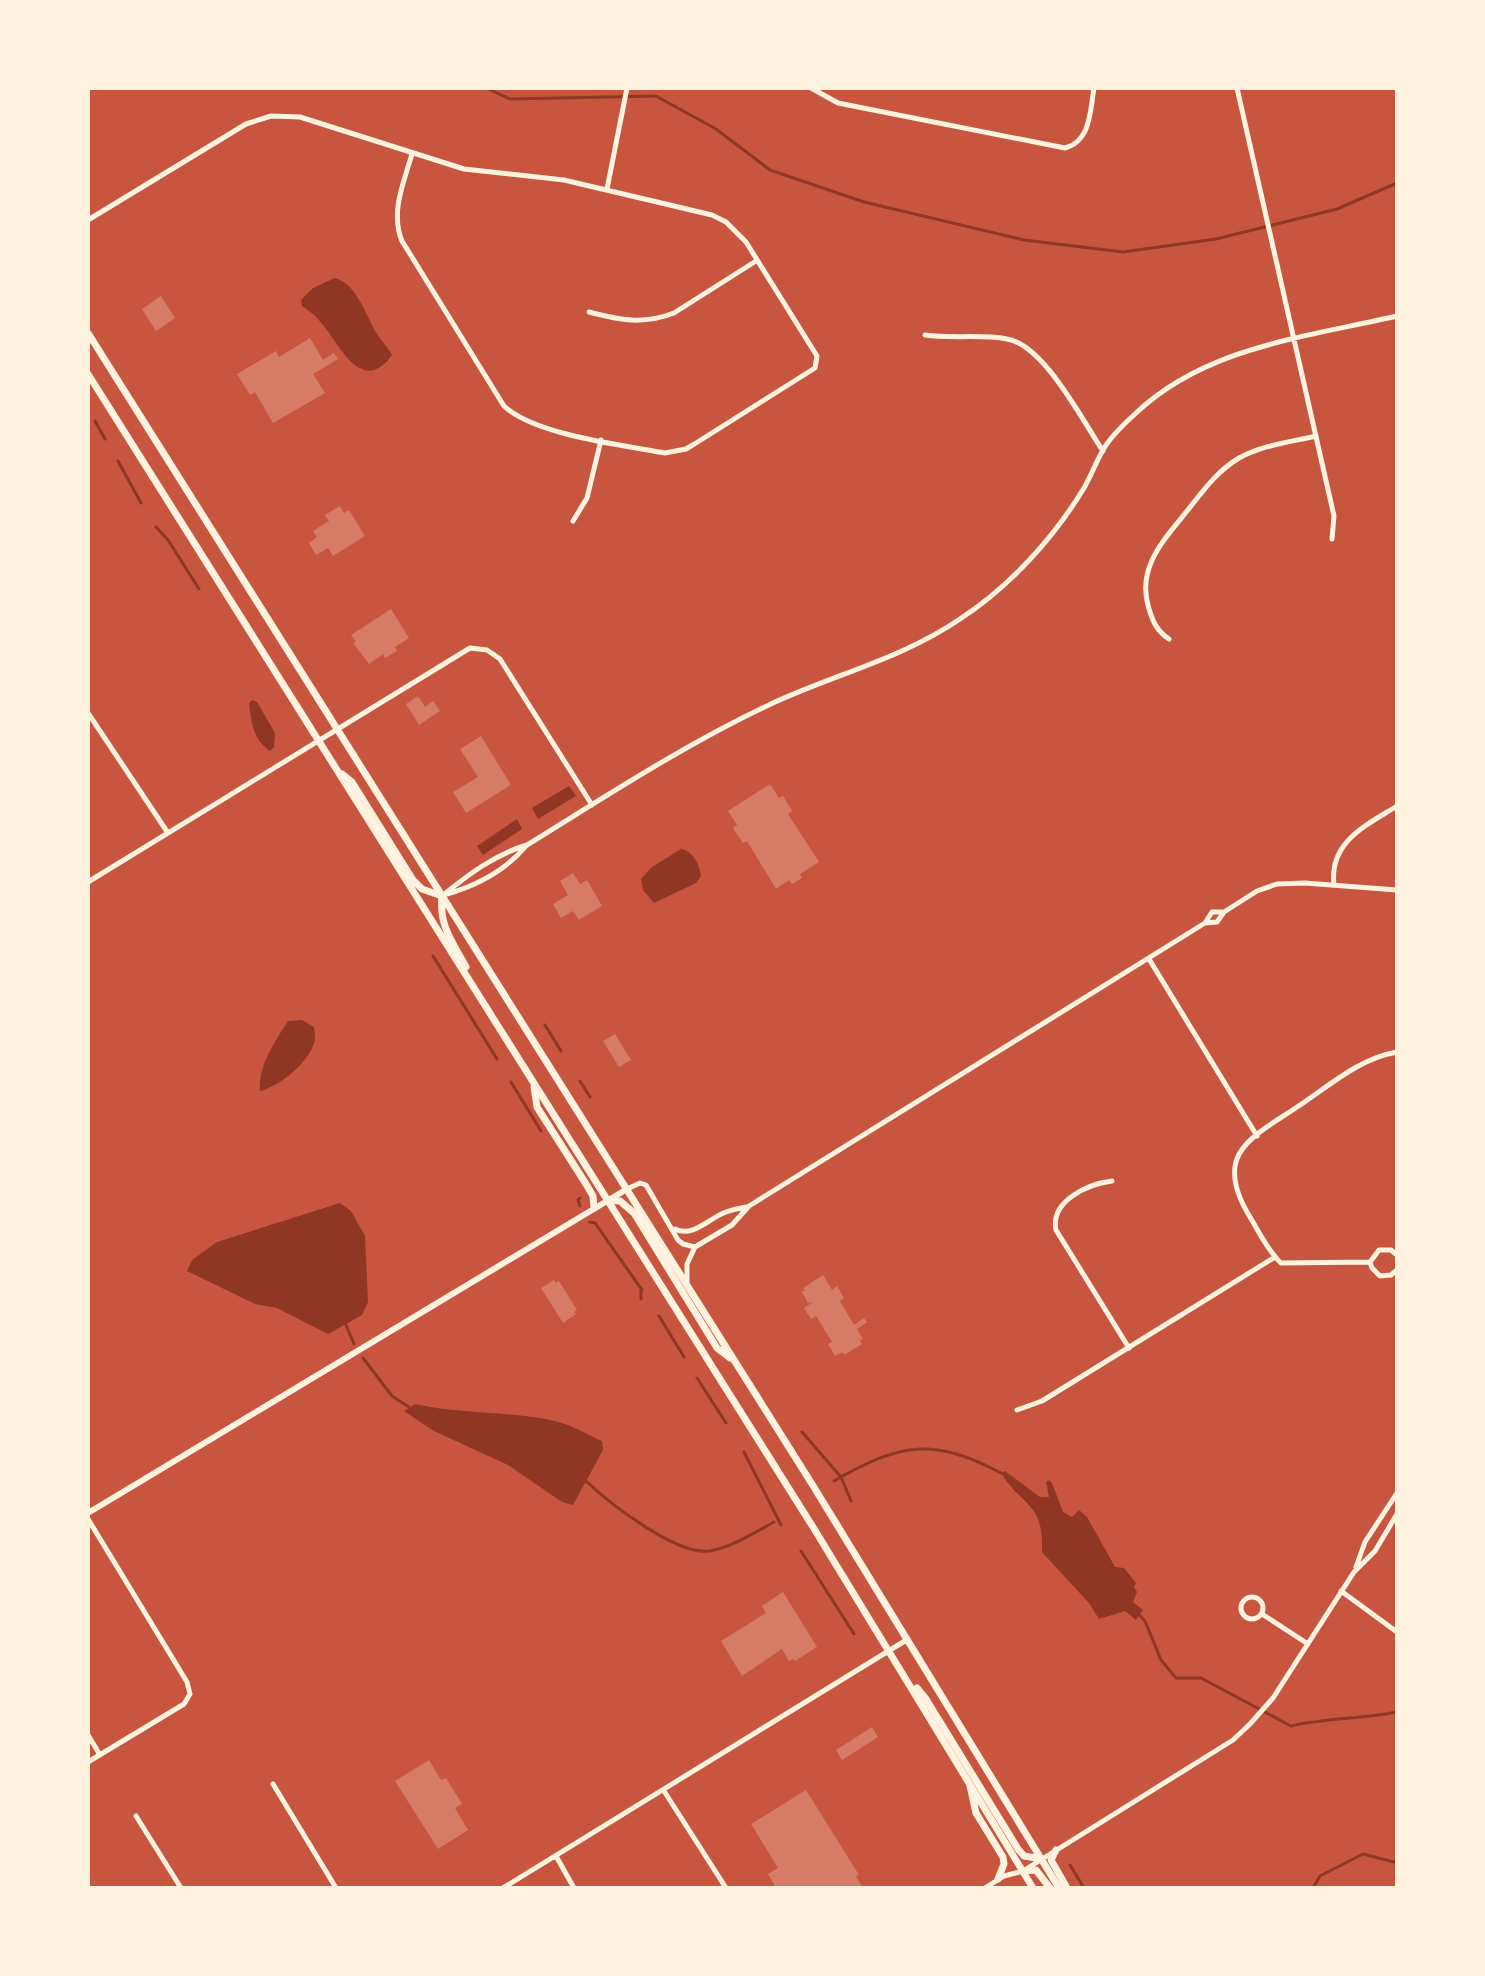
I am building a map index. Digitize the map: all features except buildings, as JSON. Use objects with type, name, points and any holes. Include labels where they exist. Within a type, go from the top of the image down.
[{"type":"main road","points":[[88,333],[908,1639],[1059,1888]]},
{"type":"main road","points":[[88,374],[904,1674],[1033,1888]]},
{"type":"main road","points":[[337,771],[352,782],[413,880],[422,889],[442,896]]},
{"type":"main road","points":[[442,896],[441,916],[445,929],[521,1063]]},
{"type":"main road","points":[[533,1081],[537,1107],[593,1196],[594,1208]]},
{"type":"main road","points":[[608,1200],[620,1201],[634,1213],[717,1348],[735,1362]]},
{"type":"main road","points":[[904,1674],[926,1699],[1024,1856],[1042,1859]]},
{"type":"main road","points":[[968,1780],[976,1813],[1003,1857],[1004,1864],[998,1879]]},
{"type":"main road","points":[[1056,1850],[1051,1860],[1067,1888]]},
{"type":"main road","points":[[1023,1871],[1036,1870],[1050,1888]]},
{"type":"street","points":[[607,189],[627,88]]},
{"type":"street","points":[[811,88],[838,103],[1059,148],[1074,146],[1084,136],[1094,88]]},
{"type":"street","points":[[1237,88],[1334,516],[1332,539]]},
{"type":"street","points":[[88,220],[246,124],[271,116],[300,117],[464,169],[553,178],[722,220],[746,242],[817,356],[815,368],[686,449],[665,453],[523,420],[504,406],[398,231],[396,211],[412,154]]},
{"type":"street","points":[[589,312],[633,322],[659,319],[674,313],[756,261]]},
{"type":"street","points":[[442,896],[469,874],[505,852],[527,845],[729,725],[821,683],[910,649],[962,618],[1013,576],[1039,549],[1084,488],[1103,451],[1124,424],[1150,399],[1185,376],[1223,358],[1397,316]]},
{"type":"street","points":[[925,335],[1010,339],[1031,350],[1044,363],[1103,451]]},
{"type":"street","points":[[1169,639],[1155,624],[1145,589],[1148,567],[1158,548],[1212,480],[1228,466],[1265,447],[1316,436]]},
{"type":"street","points":[[573,521],[587,498],[601,440]]},
{"type":"street","points":[[88,882],[467,649],[487,650],[500,659],[592,805]]},
{"type":"street","points":[[88,713],[168,833]]},
{"type":"street","points":[[1334,885],[1333,867],[1344,842],[1397,806]]},
{"type":"street","points":[[442,896],[472,887],[511,863],[527,845]]},
{"type":"street","points":[[1205,923],[1217,922],[1224,912],[1257,891],[1277,884],[1291,882],[1397,890]]},
{"type":"street","points":[[687,1286],[687,1264],[695,1247],[732,1225],[749,1206],[1149,959],[1205,923],[1212,912],[1224,912]]},
{"type":"street","points":[[1149,959],[1257,1136]]},
{"type":"street","points":[[1370,1262],[1281,1263],[1237,1196],[1234,1165],[1238,1156],[1257,1136],[1350,1070],[1378,1056],[1397,1052]]},
{"type":"street","points":[[1112,1181],[1090,1187],[1063,1204],[1055,1223],[1129,1348]]},
{"type":"street","points":[[88,1762],[184,1704],[190,1689],[88,1516],[640,1183],[646,1185],[683,1244],[695,1247]]},
{"type":"street","points":[[674,1229],[682,1233],[690,1232],[722,1213],[749,1206]]},
{"type":"street","points":[[1370,1262],[1379,1250],[1391,1250],[1397,1255]]},
{"type":"street","points":[[1017,1410],[1042,1401],[1275,1257]]},
{"type":"street","points":[[1370,1262],[1380,1276],[1391,1275],[1397,1270]]},
{"type":"street","points":[[1354,1572],[1365,1542],[1397,1493]]},
{"type":"street","points":[[985,1888],[998,1879],[1023,1871],[1233,1740],[1269,1703],[1341,1591],[1354,1572],[1375,1551],[1397,1514]]},
{"type":"street","points":[[1341,1591],[1397,1632]]},
{"type":"street","points":[[1252,1596],[1258,1598],[1263,1607],[1262,1614],[1256,1619],[1246,1617],[1240,1610],[1243,1600],[1252,1596]]},
{"type":"street","points":[[1262,1614],[1308,1644]]},
{"type":"street","points":[[503,1888],[908,1639]]},
{"type":"street","points":[[88,1735],[100,1755]]},
{"type":"street","points":[[273,1784],[336,1888]]},
{"type":"street","points":[[664,1791],[726,1888]]},
{"type":"street","points":[[136,1816],[181,1888]]},
{"type":"street","points":[[556,1856],[574,1888]]},
{"type":"shaded area","points":[[335,278],[343,281],[355,294],[392,355],[380,367],[370,371],[350,361],[325,327],[302,306],[301,300],[313,288]]},
{"type":"shaded area","points":[[252,700],[257,702],[275,733],[274,747],[270,751],[254,730],[249,703]]},
{"type":"shaded area","points":[[569,786],[576,796],[538,819],[532,808]]},
{"type":"shaded area","points":[[517,819],[522,829],[483,855],[477,846]]},
{"type":"shaded area","points":[[681,849],[695,859],[701,876],[696,883],[654,903],[643,890],[641,879],[652,867]]},
{"type":"shaded area","points":[[302,1020],[314,1027],[315,1041],[309,1053],[283,1080],[260,1091],[262,1072],[273,1046],[288,1021]]},
{"type":"shaded area","points":[[340,1203],[351,1211],[365,1236],[368,1302],[362,1315],[328,1334],[277,1308],[255,1304],[187,1271],[192,1260],[217,1242]]},
{"type":"shaded area","points":[[415,1404],[557,1421],[602,1441],[603,1450],[573,1505],[562,1502],[508,1465],[434,1431],[404,1411]]},
{"type":"shaded area","points":[[1005,1471],[1040,1497],[1049,1497],[1046,1482],[1049,1480],[1063,1512],[1072,1517],[1079,1510],[1087,1517],[1115,1567],[1124,1568],[1136,1583],[1133,1602],[1143,1610],[1136,1620],[1125,1611],[1099,1619],[1089,1603],[1042,1552],[1040,1523],[1036,1514],[1001,1473]]},
{"type":"waterway","points":[[486,88],[510,99],[656,96],[716,129],[770,170],[864,202],[1024,240],[1123,252],[1216,239],[1337,209],[1397,183]]},
{"type":"waterway","points":[[95,421],[105,439]]},
{"type":"waterway","points":[[118,461],[141,503]]},
{"type":"waterway","points":[[156,527],[168,540],[199,589]]},
{"type":"waterway","points":[[433,956],[497,1059]]},
{"type":"waterway","points":[[545,1025],[561,1051]]},
{"type":"waterway","points":[[580,1081],[590,1097]]},
{"type":"waterway","points":[[511,1082],[541,1131]]},
{"type":"waterway","points":[[580,1198],[580,1206]]},
{"type":"waterway","points":[[590,1222],[595,1223],[642,1290]]},
{"type":"waterway","points":[[641,1288],[641,1299]]},
{"type":"waterway","points":[[659,1316],[684,1357]]},
{"type":"waterway","points":[[346,1325],[354,1344]]},
{"type":"waterway","points":[[363,1358],[392,1396],[409,1407]]},
{"type":"waterway","points":[[697,1378],[726,1423]]},
{"type":"waterway","points":[[802,1432],[841,1477],[851,1501]]},
{"type":"waterway","points":[[834,1481],[878,1459],[917,1449],[956,1454],[1001,1473]]},
{"type":"waterway","points":[[744,1452],[781,1525]]},
{"type":"waterway","points":[[586,1481],[644,1526],[662,1537],[696,1550],[710,1551],[726,1546],[774,1522]]},
{"type":"waterway","points":[[801,1551],[854,1634]]},
{"type":"waterway","points":[[1139,1615],[1145,1621],[1161,1660],[1176,1678],[1201,1678],[1291,1726],[1397,1712]]},
{"type":"waterway","points":[[1313,1888],[1320,1876],[1363,1854],[1394,1862],[1397,1860]]},
{"type":"waterway","points":[[1070,1865],[1084,1888]]}]
